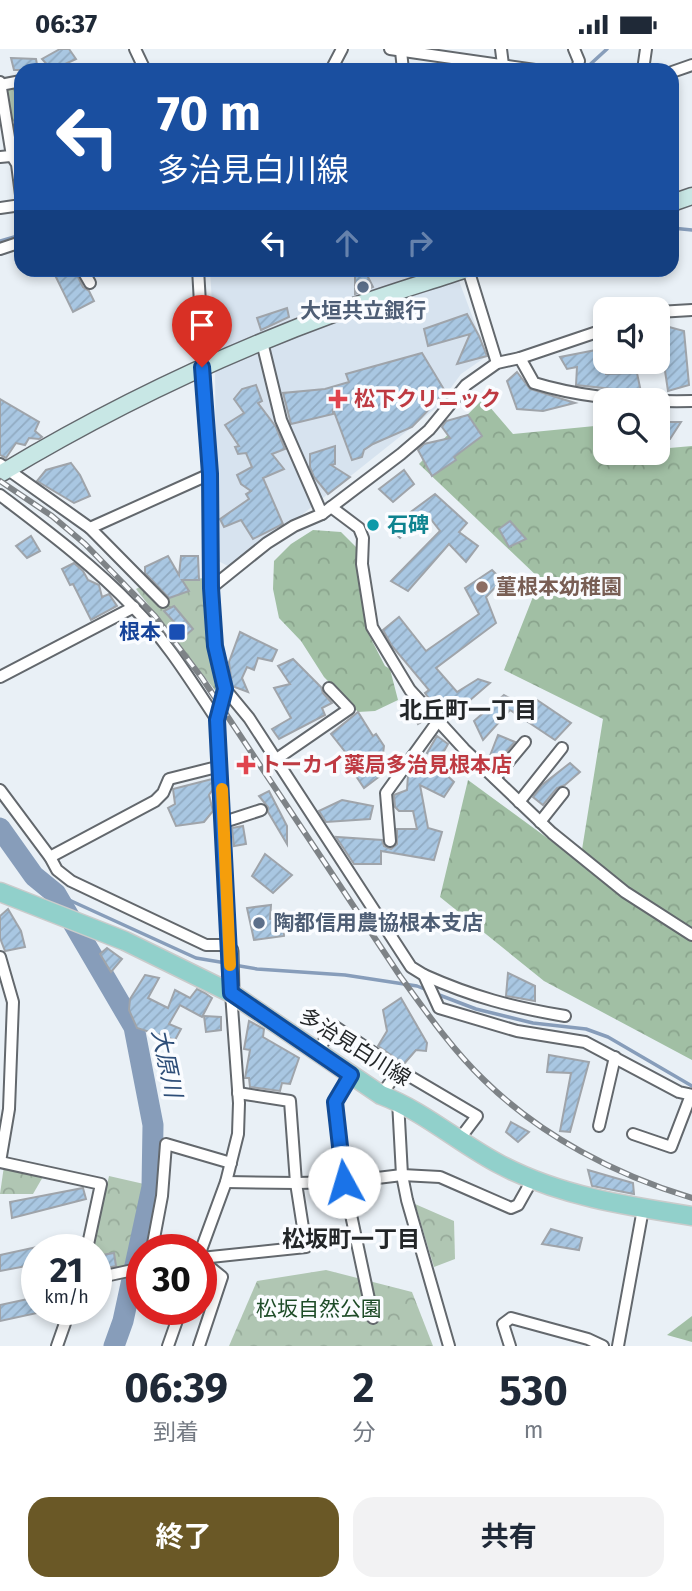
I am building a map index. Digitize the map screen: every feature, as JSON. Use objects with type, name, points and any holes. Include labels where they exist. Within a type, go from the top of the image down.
[{"type":"main road","name":"多治見白川線","points":[[0,892],[125,941],[231,993],[351,1075],[458,1141],[532,1180],[562,1191],[643,1209],[692,1216]]},
{"type":"street","points":[[395,50],[458,54]]},
{"type":"street","points":[[0,84],[11,156]]},
{"type":"street","points":[[87,277],[90,283]]},
{"type":"street","points":[[198,277],[210,474],[211,588],[215,646],[225,689],[217,720],[238,1093],[238,1134],[226,1182],[207,1234]]},
{"type":"street","points":[[163,602],[90,528],[3,469],[146,393],[202,367],[341,311],[444,277]]},
{"type":"street","points":[[470,277],[497,363]]},
{"type":"street","points":[[670,311],[692,310]]},
{"type":"street","points":[[211,588],[267,543],[293,526],[326,511],[420,438],[466,385],[497,363],[593,333]]},
{"type":"street","points":[[262,342],[281,421],[326,511],[359,528],[363,538],[362,564],[372,627],[410,690],[552,833],[625,892],[692,936]]},
{"type":"street","points":[[520,358],[534,383],[552,389],[619,397],[692,401]]},
{"type":"street","points":[[90,528],[210,474]]},
{"type":"street","points":[[0,495],[68,547],[134,607],[176,659],[217,720]]},
{"type":"street","points":[[0,677],[134,607]]},
{"type":"street","points":[[275,760],[349,709],[329,688]]},
{"type":"street","points":[[225,689],[236,699],[411,967],[466,994],[499,1004],[565,1016]]},
{"type":"street","points":[[390,841],[386,793],[438,721]]},
{"type":"street","points":[[495,778],[525,742]]},
{"type":"street","points":[[519,802],[562,748]]},
{"type":"street","points":[[50,857],[155,801],[163,793],[169,779],[221,766]]},
{"type":"street","points":[[0,790],[57,870],[71,881],[206,945],[230,949]]},
{"type":"street","points":[[540,821],[563,793]]},
{"type":"street","points":[[224,822],[261,810]]},
{"type":"street","points":[[0,957],[13,1002],[11,1084],[0,1162],[101,1184],[90,1234]]},
{"type":"street","points":[[424,975],[439,1008],[517,1031],[585,1042],[679,1092],[692,1095],[671,1147],[633,1134]]},
{"type":"street","points":[[317,1052],[334,1026],[399,1070],[477,1116],[458,1141]]},
{"type":"street","points":[[599,1126],[615,1057]]},
{"type":"street","points":[[399,1070],[389,1098],[402,1175],[449,1346]]},
{"type":"street","points":[[351,1075],[335,1102],[344,1182],[373,1318]]},
{"type":"street","points":[[217,1257],[306,1247],[296,1183],[290,1101],[238,1093]]},
{"type":"street","points":[[155,1234],[162,1196],[166,1144],[231,1163]]},
{"type":"street","points":[[226,1182],[344,1182],[402,1175],[440,1177],[511,1208],[518,1205],[532,1180]]},
{"type":"street","points":[[618,1346],[643,1209]]},
{"type":"street","points":[[217,1273],[222,1277],[217,1292]]},
{"type":"street","points":[[510,1346],[503,1324],[511,1318],[588,1339],[603,1346]]},
{"type":"street","points":[[57,1346],[64,1325]]},
{"type":"street","points":[[168,1346],[175,1325]]},
{"type":"street","points":[[199,1346],[206,1325]]},
{"type":"shaded area","points":[[210,277],[458,277],[487,356],[461,374],[436,408],[289,525],[267,537],[230,567],[216,560],[215,350]]},
{"type":"green space","points":[[14,88],[14,121],[11,122],[6,89]]},
{"type":"green space","points":[[483,399],[513,434],[593,426],[593,465],[670,465],[670,448],[692,446],[692,1060],[544,981],[440,897],[468,780],[580,862],[603,719],[504,670],[540,579],[419,464]]},
{"type":"green space","points":[[313,530],[341,532],[357,548],[367,631],[385,666],[390,669],[398,700],[375,711],[358,712],[324,677],[301,641],[279,618],[273,589],[274,561],[291,544]]},
{"type":"green space","points":[[205,578],[217,665],[218,694],[136,589],[147,583]]},
{"type":"green space","points":[[4,1166],[44,1175],[33,1194],[0,1194]]},
{"type":"green space","points":[[109,1176],[144,1184],[136,1234],[126,1234],[126,1268],[112,1270],[112,1234],[96,1234]]},
{"type":"green space","points":[[415,1204],[454,1221],[455,1259],[434,1267]]},
{"type":"green space","name":"松坂自然公園","points":[[326,1270],[412,1292],[433,1346],[229,1346],[257,1281]]},
{"type":"green space","points":[[692,1316],[692,1342],[667,1335]]},
{"type":"building","points":[[60,49],[69,49],[76,59],[67,63],[46,63],[42,59]]},
{"type":"building","points":[[11,58],[36,59],[37,63],[14,63],[14,70]]},
{"type":"building","points":[[56,277],[78,277],[94,301],[73,312]]},
{"type":"building","points":[[355,277],[368,277],[373,287],[355,294]]},
{"type":"building","points":[[287,308],[289,317],[261,330],[257,318]]},
{"type":"building","points":[[467,314],[487,356],[457,364],[470,334],[428,346],[424,329]]},
{"type":"building","points":[[670,327],[684,331],[689,385],[670,390],[665,374],[670,374]]},
{"type":"building","points":[[593,351],[593,374],[637,374],[640,388],[576,385],[577,367],[567,369],[560,357]]},
{"type":"building","points":[[422,353],[445,391],[444,394],[412,427],[373,444],[364,450],[362,457],[352,460],[333,409],[333,414],[291,424],[283,393],[325,389],[349,382],[346,374]]},
{"type":"building","points":[[517,372],[530,389],[575,403],[543,411],[517,409],[507,381]]},
{"type":"building","points":[[256,385],[262,401],[258,403],[276,427],[285,449],[272,454],[284,469],[263,478],[283,524],[253,539],[241,520],[224,527],[220,519],[249,499],[246,494],[251,491],[241,484],[237,475],[252,467],[246,453],[238,454],[235,447],[239,446],[225,425],[244,413],[234,399],[242,389]]},
{"type":"building","points":[[0,399],[39,422],[35,431],[42,437],[29,438],[25,445],[16,443],[6,458],[0,455]]},
{"type":"building","points":[[468,415],[482,436],[454,457],[456,460],[432,476],[418,450],[424,444],[450,438],[442,427],[446,421]]},
{"type":"building","points":[[670,422],[681,422],[670,439]]},
{"type":"building","points":[[335,446],[335,464],[331,465],[350,477],[328,494],[314,477],[310,467],[310,454]]},
{"type":"building","points":[[71,463],[90,496],[74,503],[37,481],[46,470]]},
{"type":"building","points":[[404,470],[414,484],[393,502],[379,489]]},
{"type":"building","points":[[435,494],[467,523],[459,532],[478,546],[466,562],[449,544],[408,591],[391,581],[440,531],[426,513],[400,538],[389,528]]},
{"type":"building","points":[[510,521],[526,539],[509,547],[499,529]]},
{"type":"building","points":[[31,536],[40,551],[27,558],[16,546]]},
{"type":"building","points":[[168,556],[179,575],[181,556],[198,556],[199,580],[182,580],[189,591],[169,598],[145,573],[145,567]]},
{"type":"building","points":[[74,563],[88,580],[99,585],[102,597],[109,594],[117,606],[91,620],[73,584],[70,585],[62,569]]},
{"type":"building","points":[[492,570],[502,580],[486,597],[496,623],[436,668],[457,692],[478,679],[490,683],[448,719],[427,696],[425,693],[429,690],[392,646],[383,630],[399,617],[426,651],[479,614],[465,588]]},
{"type":"building","points":[[174,606],[193,629],[186,635],[164,611]]},
{"type":"building","points":[[240,632],[277,650],[272,661],[258,658],[254,670],[247,667],[242,678],[248,692],[232,686],[229,662]]},
{"type":"building","points":[[293,659],[321,687],[332,703],[322,708],[325,715],[279,739],[272,729],[291,718],[274,688],[290,684],[278,666]]},
{"type":"building","points":[[504,695],[527,708],[537,700],[571,723],[555,740],[510,710],[483,740],[474,721]]},
{"type":"building","points":[[413,705],[426,719],[418,724],[410,707]]},
{"type":"building","points":[[358,712],[373,736],[376,734],[384,746],[380,776],[364,788],[342,755],[346,753],[331,734]]},
{"type":"building","points":[[498,735],[515,742],[494,766],[488,761]]},
{"type":"building","points":[[437,736],[448,744],[439,760],[440,769],[454,782],[444,797],[420,785],[428,828],[442,832],[434,860],[381,851],[381,864],[354,864],[336,837],[382,840],[384,846],[391,849],[397,844],[397,829],[417,829],[413,811],[399,811],[395,807],[394,795],[407,790],[408,775],[413,769],[422,771],[437,759],[427,753]]},
{"type":"building","points":[[570,763],[580,772],[565,785],[557,788],[543,805],[533,797],[542,785]]},
{"type":"building","points":[[212,779],[213,789],[209,795],[213,811],[204,822],[176,826],[168,808],[175,804],[173,789]]},
{"type":"building","points":[[269,791],[287,826],[287,844],[268,812],[268,807],[259,796]]},
{"type":"building","points":[[342,800],[373,806],[370,819],[326,822],[319,811]]},
{"type":"building","points":[[243,826],[246,844],[234,846],[232,828]]},
{"type":"building","points":[[265,854],[292,875],[273,893],[252,876]]},
{"type":"building","points":[[271,905],[270,919],[283,918],[284,936],[254,940],[247,908]]},
{"type":"building","points":[[8,909],[21,931],[25,947],[5,951],[0,938],[0,916]]},
{"type":"building","points":[[107,948],[122,959],[111,972],[100,954]]},
{"type":"building","points":[[508,973],[535,986],[535,1001],[506,996]]},
{"type":"building","points":[[145,975],[159,978],[148,998],[168,1008],[175,990],[190,998],[197,989],[212,998],[202,1017],[180,1005],[169,1024],[181,1029],[175,1040],[137,1028],[129,1010],[130,999]]},
{"type":"building","points":[[401,998],[427,1043],[426,1051],[416,1050],[404,1064],[378,1046],[387,1031],[383,1010]]},
{"type":"building","points":[[204,1016],[221,1017],[221,1030],[206,1032]]},
{"type":"building","points":[[249,1021],[264,1029],[263,1037],[299,1058],[290,1084],[282,1083],[280,1091],[250,1087],[249,1078],[245,1078],[250,1050],[244,1049]]},
{"type":"building","points":[[549,1055],[589,1062],[570,1132],[560,1131],[571,1073],[547,1072]]},
{"type":"building","points":[[511,1122],[529,1132],[518,1142],[506,1132]]},
{"type":"building","points":[[588,1170],[633,1183],[634,1194],[592,1186]]},
{"type":"building","points":[[83,1188],[86,1199],[12,1218],[10,1202]]},
{"type":"building","points":[[551,1229],[582,1238],[579,1250],[542,1244]]},
{"type":"building","points":[[21,1250],[21,1267],[0,1271],[0,1255]]},
{"type":"building","points":[[112,1253],[116,1266],[112,1267]]},
{"type":"building","points":[[21,1300],[21,1316],[0,1321],[0,1305]]},
{"type":"waterway","points":[[592,63],[607,49]]},
{"type":"waterway","points":[[679,229],[692,230]]},
{"type":"waterway","points":[[0,241],[14,237]]},
{"type":"waterway","name":"大原川","points":[[0,828],[34,876],[56,894],[134,1027],[153,1125],[152,1187],[123,1321],[114,1346]]},
{"type":"waterway","points":[[56,894],[196,958],[226,963]]},
{"type":"waterway","points":[[234,965],[345,975],[417,986],[427,990]]},
{"type":"waterway","points":[[434,993],[476,1009],[533,1023],[586,1029],[608,1037],[692,1086]]},
{"type":"railway","points":[[0,481],[52,516],[85,544],[155,616],[202,678],[400,976],[472,1068],[506,1100],[555,1136],[635,1178],[692,1198]]},
{"type":"slow traffic","points":[[222,789],[230,965]]},
{"type":"place","name":"大垣共立銀行","points":[[363,287]]},
{"type":"place","name":"松下クリニック","points":[[338,399]]},
{"type":"place","name":"石碑","points":[[373,525]]},
{"type":"place","name":"菫根本幼稚園","points":[[482,587]]},
{"type":"place","name":"根本","points":[[177,632]]},
{"type":"place","name":"トーカイ薬局多治見根本店","points":[[246,765]]},
{"type":"place","name":"陶都信用農協根本支店","points":[[259,923]]},
{"type":"district","name":"北丘町一丁目","points":[[468,710]]},
{"type":"district","name":"松坂町一丁目","points":[[351,1239]]},
{"type":"route","points":[[202,367],[210,474],[211,588],[215,646],[225,689],[217,720],[231,993],[351,1075],[335,1102],[344,1182]]}]
